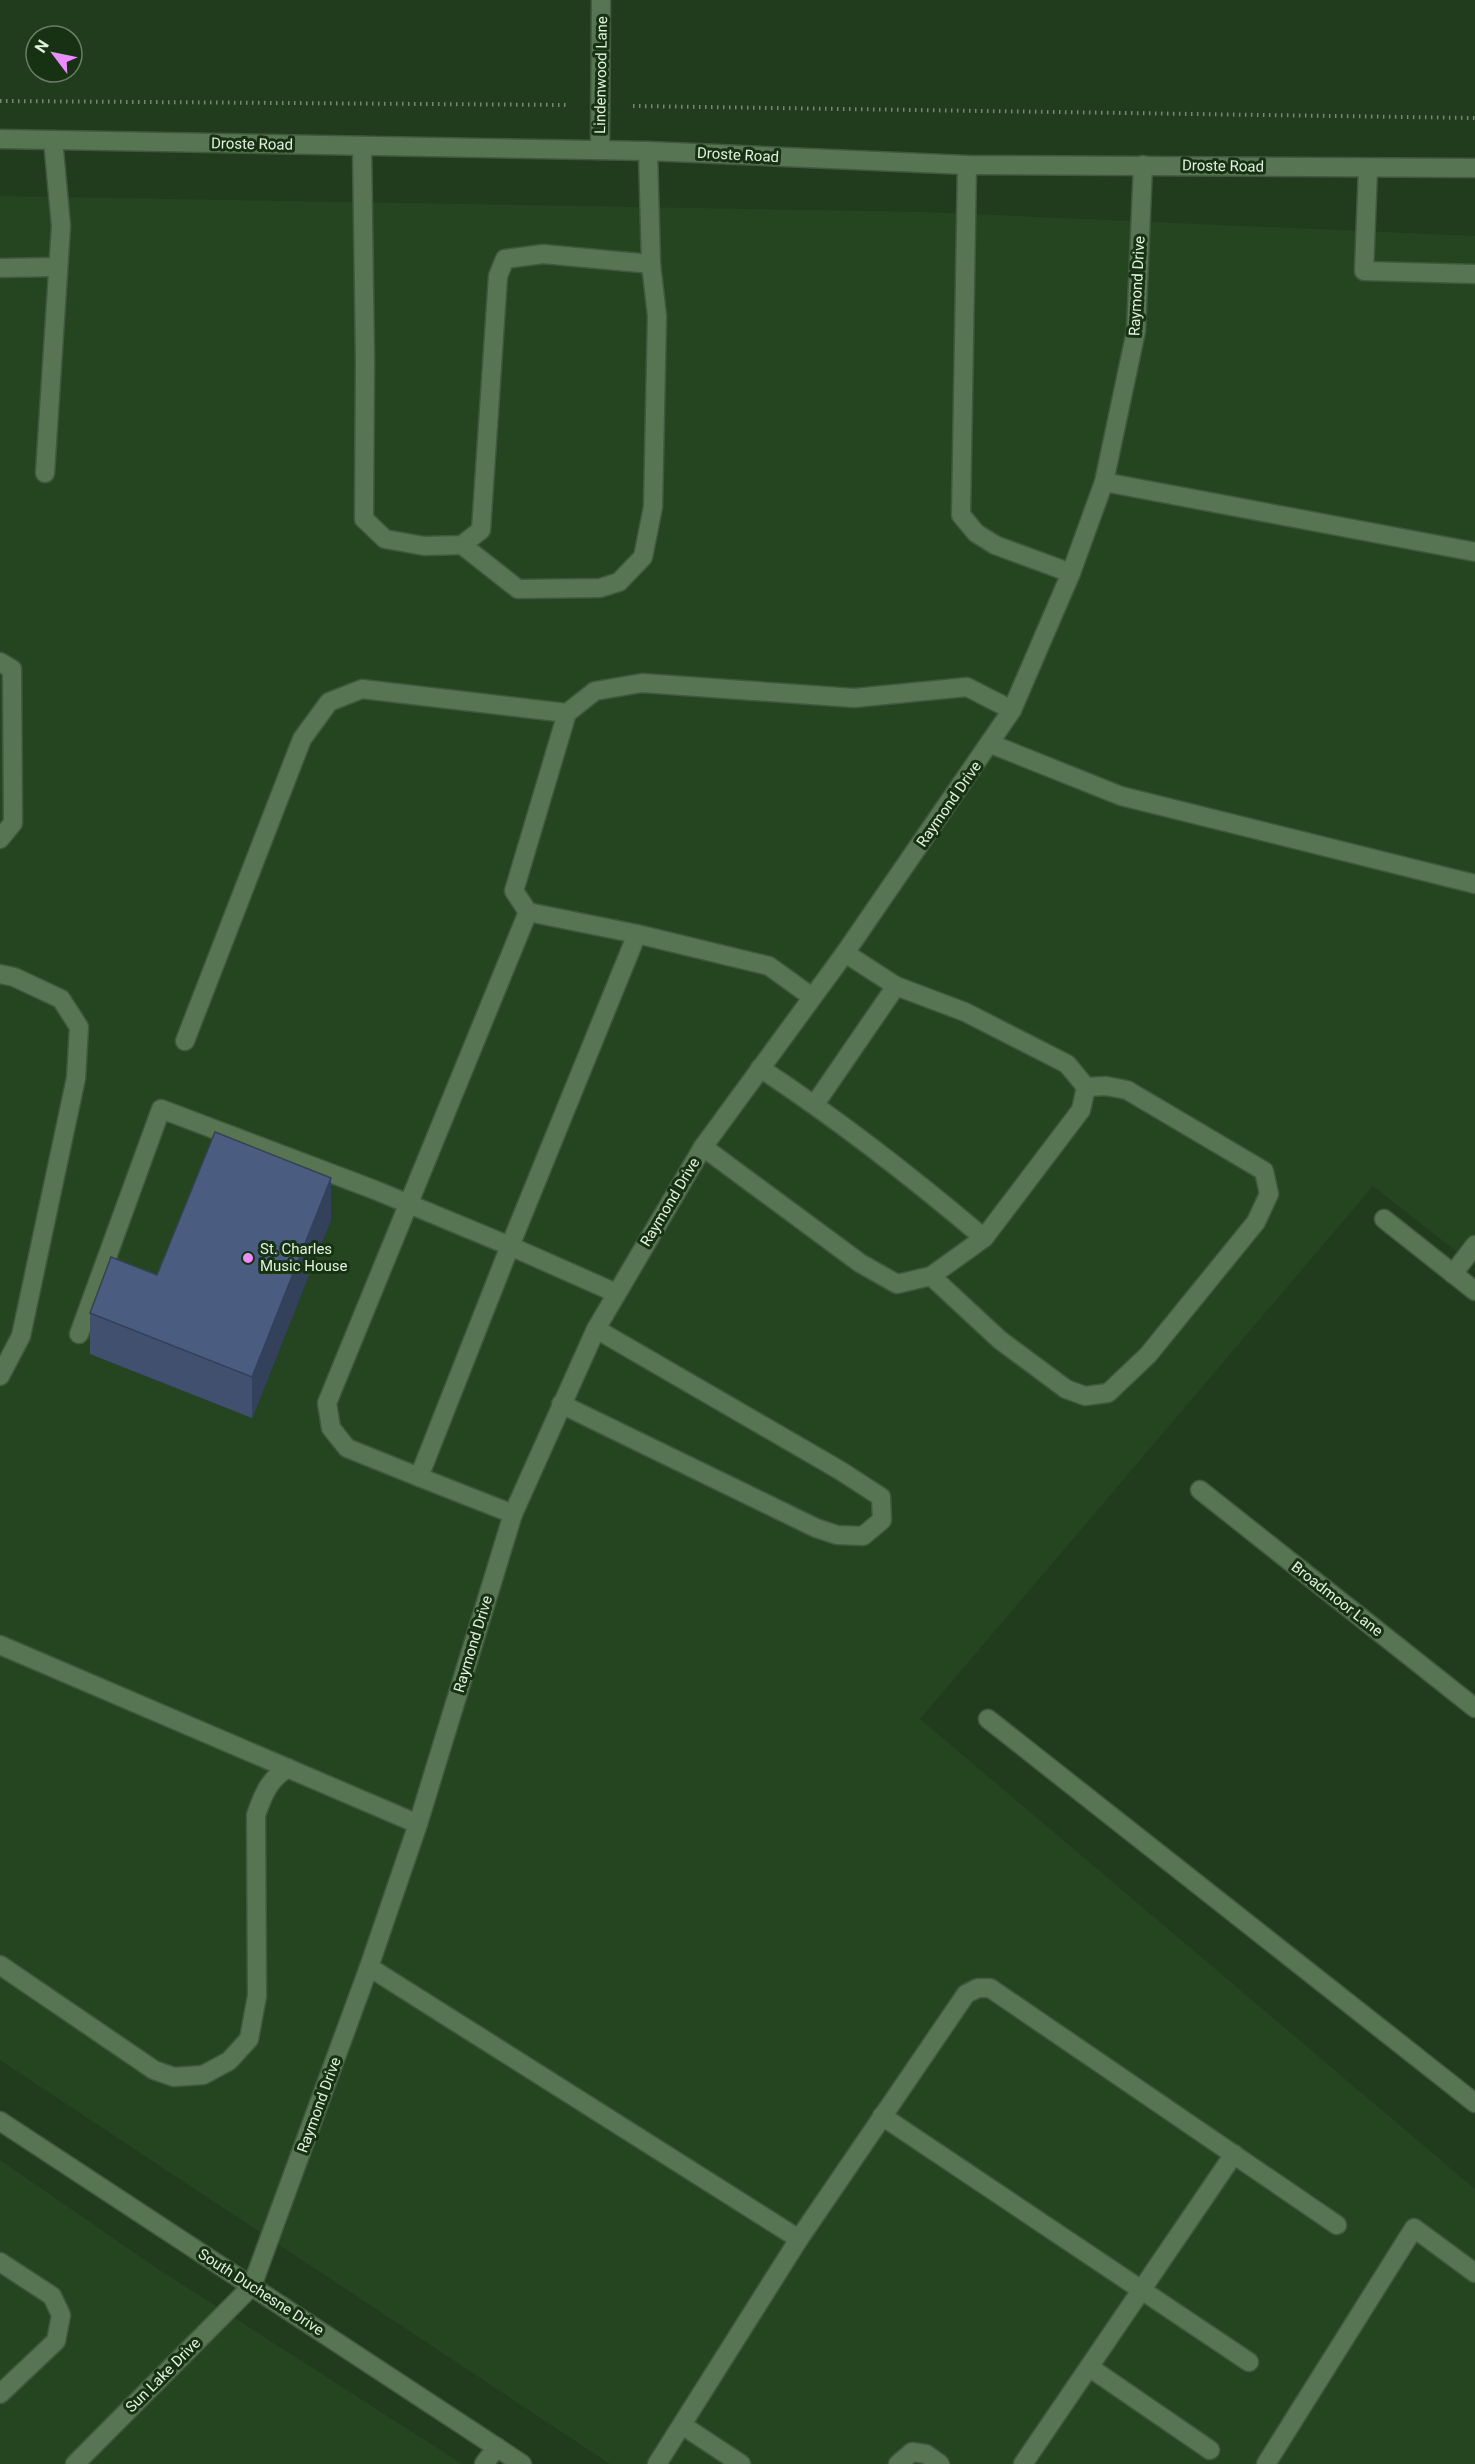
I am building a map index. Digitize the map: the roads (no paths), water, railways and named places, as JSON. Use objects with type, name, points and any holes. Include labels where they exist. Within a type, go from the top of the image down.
[{"type":"street","name":"Lindenwood Lane","points":[[600,150],[601,0]]},
{"type":"street","name":"Droste Road","points":[[0,139],[648,151],[967,165],[1475,168]]},
{"type":"street","points":[[45,473],[61,226],[53,140]]},
{"type":"street","points":[[362,146],[365,360],[364,519],[385,539],[424,546],[462,546],[518,589],[600,588],[619,582],[643,557],[653,507],[657,316],[651,264],[648,151]]},
{"type":"street","points":[[967,165],[961,515],[976,533],[995,545],[1071,573]]},
{"type":"street","name":"Raymond Drive","points":[[252,2286],[369,1967],[418,1824],[513,1514],[596,1329],[703,1147],[845,953],[991,744],[1012,710],[1071,573],[1104,482],[1136,331],[1143,165]]},
{"type":"street","points":[[1368,168],[1364,271],[1475,274]]},
{"type":"street","points":[[462,546],[481,530],[498,276],[505,259],[543,254],[651,264]]},
{"type":"street","points":[[0,268],[57,267]]},
{"type":"street","points":[[1104,482],[1475,552]]},
{"type":"street","points":[[0,662],[12,669],[13,823],[0,839]]},
{"type":"street","points":[[812,997],[769,966],[637,934],[528,912],[514,891],[567,713],[595,691],[642,683],[854,698],[967,687],[1012,710]]},
{"type":"street","points":[[185,1041],[302,739],[329,702],[362,688],[567,713]]},
{"type":"street","points":[[991,744],[1121,796],[1475,884]]},
{"type":"street","points":[[513,1514],[347,1448],[331,1428],[327,1403],[528,912]]},
{"type":"street","points":[[419,1477],[637,934]]},
{"type":"street","points":[[845,953],[896,986],[965,1012],[1067,1064],[1086,1087]]},
{"type":"street","points":[[0,974],[14,977],[61,999],[79,1027],[76,1078],[21,1336],[0,1376]]},
{"type":"street","points":[[815,1104],[896,986]]},
{"type":"street","points":[[760,1068],[815,1104],[914,1178],[984,1238]]},
{"type":"street","points":[[931,1276],[1000,1340],[1066,1389],[1085,1396],[1108,1393],[1148,1355],[1256,1222],[1269,1194],[1264,1171],[1128,1090],[1106,1086],[1086,1087]]},
{"type":"street","points":[[703,1147],[860,1263],[897,1284],[931,1276],[984,1238],[1081,1110],[1086,1087]]},
{"type":"street","points":[[79,1334],[161,1109],[409,1204],[616,1293]]},
{"type":"street","points":[[1384,1219],[1475,1291]]},
{"type":"street","points":[[1453,1274],[1475,1245]]},
{"type":"street","points":[[561,1404],[816,1528],[837,1535],[863,1536],[882,1520],[881,1497],[841,1471],[596,1329]]},
{"type":"street","name":"Broadmoor Lane","points":[[1200,1490],[1475,1708]]},
{"type":"street","points":[[0,1646],[418,1824]]},
{"type":"street","points":[[988,1719],[1475,2103]]},
{"type":"street","points":[[0,1965],[154,2070],[174,2077],[203,2075],[229,2061],[249,2039],[256,1996],[256,1815],[264,1790],[278,1773],[288,1768]]},
{"type":"street","points":[[369,1967],[799,2239]]},
{"type":"street","points":[[657,2464],[799,2239],[966,1994],[978,1988],[990,1988],[1337,2225]]},
{"type":"street","points":[[882,2116],[1249,2362]]},
{"type":"street","name":"South Duchesne Drive","points":[[0,2121],[522,2464]]},
{"type":"street","points":[[1023,2464],[1234,2154]]},
{"type":"street","points":[[1266,2464],[1414,2228],[1475,2273]]},
{"type":"street","points":[[0,2262],[52,2296],[61,2315],[56,2341],[0,2394]]},
{"type":"street","name":"Sun Lake Drive","points":[[75,2464],[252,2286]]},
{"type":"street","points":[[1089,2367],[1210,2450]]},
{"type":"street","points":[[682,2425],[741,2464]]},
{"type":"street","points":[[484,2464],[497,2447]]},
{"type":"street","points":[[898,2464],[912,2452],[926,2454],[940,2464]]},
{"type":"place","name":"St. Charles Music House","points":[[248,1258]]}]
